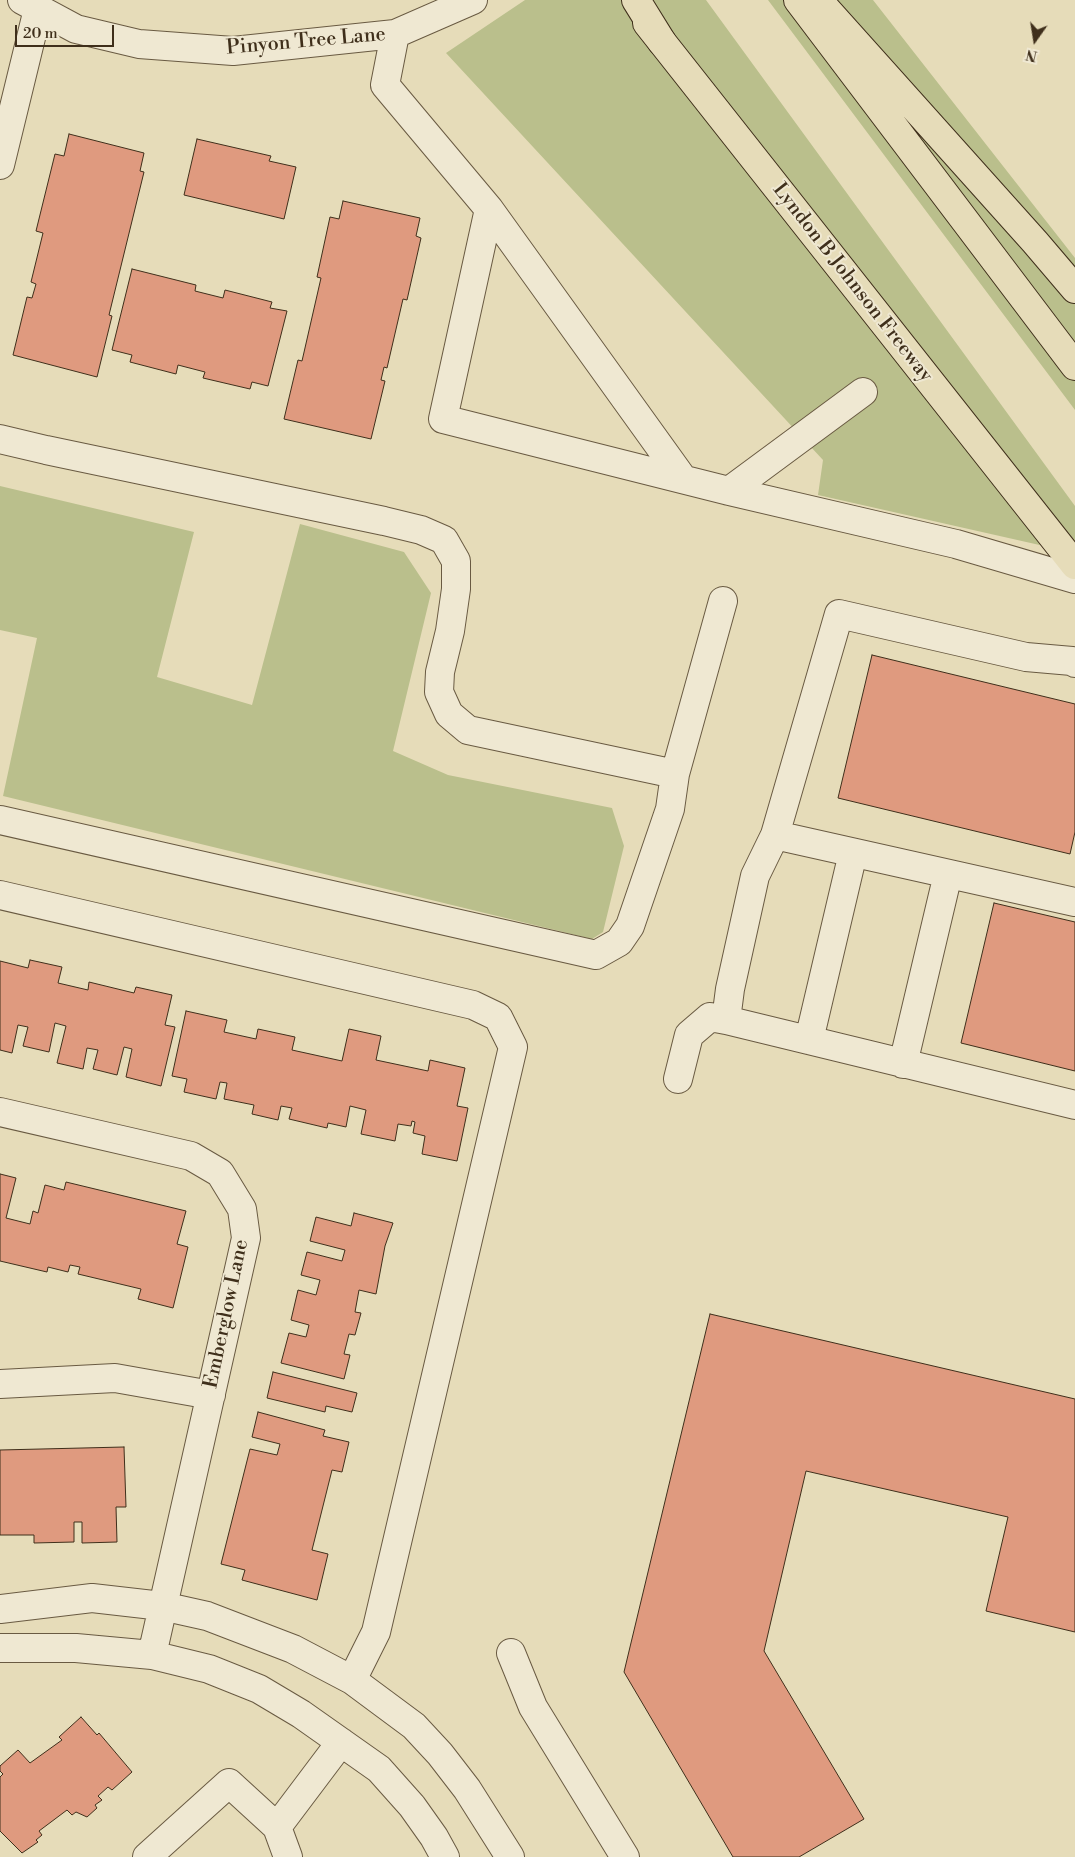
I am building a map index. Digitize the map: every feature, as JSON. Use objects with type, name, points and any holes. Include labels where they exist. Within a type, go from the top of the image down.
[{"type":"main road","name":"Lyndon B Johnson Freeway","points":[[629,0],[1075,565]]},
{"type":"main road","points":[[636,0],[662,42]]},
{"type":"main road","points":[[798,0],[1075,366]]},
{"type":"main road","points":[[818,0],[1029,235],[1075,289]]},
{"type":"street","name":"Pinyon Tree Lane","points":[[30,4],[76,29],[139,44],[233,51],[395,34],[472,0]]},
{"type":"street","points":[[0,164],[30,4]]},
{"type":"street","points":[[395,34],[385,85],[489,209],[682,479]]},
{"type":"street","points":[[489,209],[443,419],[729,491],[956,544],[1075,579]]},
{"type":"street","points":[[729,491],[863,392]]},
{"type":"street","points":[[0,439],[384,520],[421,530],[444,540],[456,561],[456,589],[438,692],[449,714],[468,730],[675,774]]},
{"type":"street","points":[[0,820],[596,955],[619,942],[630,926],[670,809],[675,774],[723,601]]},
{"type":"street","points":[[726,1020],[730,989],[755,876],[775,835],[839,614],[1026,657],[1072,661],[1075,663]]},
{"type":"street","points":[[775,835],[1075,902]]},
{"type":"street","points":[[809,1040],[853,853]]},
{"type":"street","points":[[903,1064],[948,874]]},
{"type":"street","points":[[0,895],[473,1005],[498,1017],[513,1047],[376,1632],[352,1680]]},
{"type":"street","points":[[678,1079],[689,1035],[710,1017],[1075,1106]]},
{"type":"street","name":"Emberglow Lane","points":[[0,1112],[191,1156],[220,1173],[242,1209],[246,1238],[152,1655]]},
{"type":"street","points":[[0,1384],[115,1378],[211,1395]]},
{"type":"street","points":[[0,1609],[92,1598],[162,1606],[207,1616],[293,1649],[352,1680],[414,1726],[440,1754],[467,1789],[510,1857]]},
{"type":"street","points":[[0,1648],[76,1648],[152,1655],[209,1669],[259,1690],[301,1714],[379,1769],[412,1806],[446,1857]]},
{"type":"street","points":[[510,1653],[532,1707],[625,1857]]},
{"type":"street","points":[[276,1827],[342,1742]]},
{"type":"street","points":[[147,1857],[228,1783],[276,1827],[288,1857]]},
{"type":"green space","points":[[525,0],[706,0],[1075,506],[1075,553],[818,495],[823,460],[446,53]]},
{"type":"green space","points":[[768,0],[873,0],[1075,258],[1075,410]]},
{"type":"green space","points":[[0,486],[194,532],[157,677],[252,705],[300,524],[404,552],[431,593],[393,751],[448,775],[612,808],[624,846],[603,932],[592,939],[3,796],[37,638],[0,630]]},
{"type":"building","points":[[69,134],[144,153],[140,171],[144,172],[109,315],[112,316],[97,377],[13,355],[27,297],[32,298],[36,284],[31,282],[43,233],[36,231],[55,154],[64,156]]},
{"type":"building","points":[[197,139],[271,156],[269,161],[296,167],[284,219],[184,195]]},
{"type":"building","points":[[343,201],[420,218],[416,236],[421,238],[407,300],[403,299],[387,368],[384,367],[381,380],[385,381],[371,439],[284,419],[298,360],[302,361],[321,278],[317,277],[330,217],[339,219]]},
{"type":"building","points":[[132,269],[196,285],[195,291],[223,298],[225,290],[272,302],[270,308],[287,311],[268,386],[252,382],[250,389],[203,378],[205,372],[178,365],[176,374],[130,362],[132,355],[112,350]]},
{"type":"building","points":[[872,655],[1075,704],[1075,832],[1070,854],[838,798]]},
{"type":"building","points":[[994,903],[1075,922],[1075,1071],[961,1043]]},
{"type":"building","points":[[30,960],[62,967],[58,983],[88,990],[89,982],[134,993],[136,987],[172,995],[165,1025],[175,1027],[161,1086],[126,1077],[132,1049],[124,1047],[117,1075],[93,1069],[98,1050],[87,1048],[83,1069],[57,1063],[66,1026],[55,1023],[49,1052],[23,1046],[28,1027],[18,1025],[12,1053],[0,1050],[0,961],[28,968]]},
{"type":"building","points":[[186,1011],[227,1020],[224,1032],[256,1039],[258,1029],[295,1037],[292,1050],[342,1061],[349,1029],[381,1036],[376,1060],[428,1071],[430,1060],[465,1068],[457,1106],[468,1108],[457,1161],[422,1154],[425,1136],[413,1133],[415,1122],[412,1121],[411,1126],[398,1124],[395,1141],[361,1134],[366,1110],[350,1106],[346,1127],[328,1123],[327,1128],[289,1119],[292,1108],[281,1106],[278,1120],[252,1114],[254,1105],[224,1099],[227,1083],[220,1082],[216,1099],[184,1092],[187,1079],[172,1076]]},
{"type":"building","points":[[0,1174],[16,1178],[6,1218],[30,1224],[33,1211],[38,1213],[45,1185],[64,1190],[66,1182],[186,1211],[177,1244],[188,1247],[173,1308],[138,1299],[141,1289],[78,1274],[80,1267],[70,1265],[68,1272],[48,1267],[47,1272],[0,1261]]},
{"type":"building","points":[[354,1213],[393,1223],[385,1246],[376,1294],[359,1290],[355,1312],[361,1313],[355,1335],[349,1334],[344,1354],[350,1355],[344,1379],[281,1363],[289,1333],[306,1337],[309,1325],[291,1320],[298,1290],[316,1295],[320,1280],[301,1275],[307,1252],[342,1261],[345,1250],[310,1241],[316,1217],[351,1226]]},
{"type":"building","points":[[710,1314],[1075,1399],[1075,1632],[986,1611],[1008,1517],[806,1471],[764,1651],[864,1819],[799,1857],[733,1857],[624,1672]]},
{"type":"building","points":[[273,1372],[357,1393],[352,1412],[326,1406],[325,1412],[267,1398]]},
{"type":"building","points":[[258,1412],[325,1430],[323,1436],[349,1442],[342,1472],[332,1470],[312,1550],[328,1554],[317,1600],[242,1580],[245,1570],[221,1564],[250,1449],[277,1455],[280,1444],[252,1437]]},
{"type":"building","points":[[124,1447],[126,1507],[116,1507],[117,1542],[82,1543],[82,1522],[74,1522],[74,1542],[34,1543],[34,1535],[0,1535],[0,1450]]},
{"type":"building","points":[[81,1717],[97,1735],[99,1733],[132,1772],[112,1790],[108,1787],[98,1796],[102,1800],[95,1805],[97,1808],[87,1817],[76,1812],[72,1815],[67,1810],[39,1831],[42,1835],[36,1840],[38,1842],[22,1853],[0,1831],[0,1777],[3,1774],[0,1771],[0,1766],[18,1750],[30,1763],[62,1740],[59,1737]]}]
